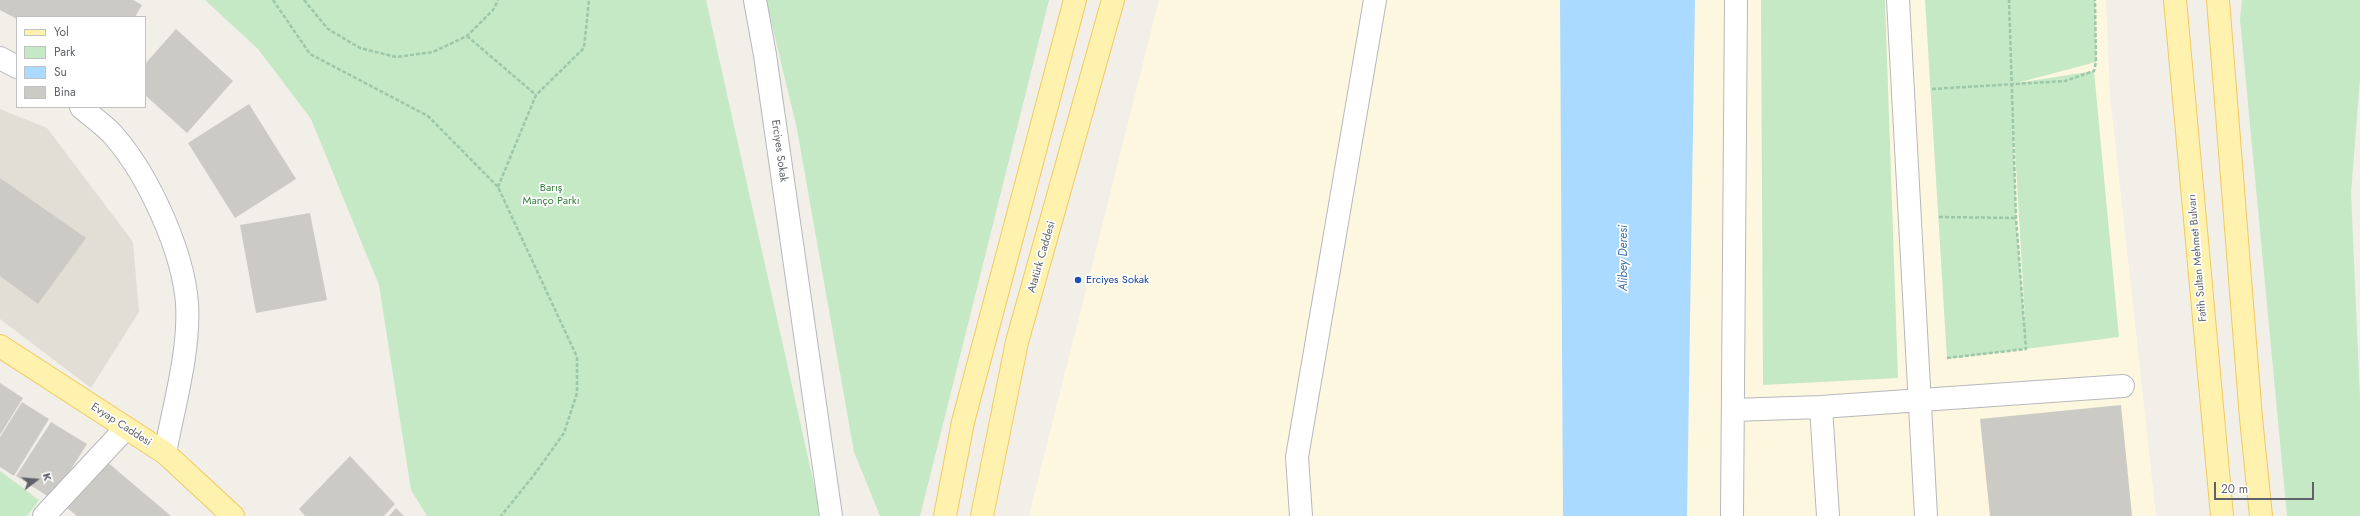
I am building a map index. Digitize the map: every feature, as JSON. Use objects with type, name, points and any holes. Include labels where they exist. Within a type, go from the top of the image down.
[{"type":"main road","points":[[945,516],[963,422],[1075,0]]},
{"type":"main road","name":"Atatürk Caddesi","points":[[982,516],[1017,342],[1113,0]]},
{"type":"main road","name":"Fatih Sultan Mehmet Bulvarı","points":[[2175,0],[2222,516]]},
{"type":"main road","points":[[2218,0],[2250,410],[2261,516]]},
{"type":"main road","name":"Evyap Caddesi","points":[[0,346],[165,453],[234,516]]},
{"type":"street","name":"Erciyes Sokak","points":[[755,0],[766,55],[831,516]]},
{"type":"street","points":[[1301,516],[1297,457],[1375,0]]},
{"type":"street","points":[[1732,516],[1736,0]]},
{"type":"street","points":[[1898,0],[1926,516]]},
{"type":"street","points":[[0,58],[16,66]]},
{"type":"street","points":[[82,108],[115,136],[147,183],[176,249],[187,303],[184,360],[165,453]]},
{"type":"street","points":[[1733,410],[1821,407],[1920,401],[2123,386]]},
{"type":"street","points":[[1821,407],[1828,516]]},
{"type":"street","points":[[44,516],[126,428]]},
{"type":"path","points":[[273,0],[310,54],[428,116],[498,187],[577,357],[577,393],[564,433],[534,475],[501,516]]},
{"type":"path","points":[[304,0],[328,29],[360,48],[396,57],[433,52],[467,36],[493,10],[498,0]]},
{"type":"path","points":[[498,187],[536,95],[584,48],[589,0]]},
{"type":"path","points":[[1946,351],[1947,359],[2026,349],[2016,218],[2009,0]]},
{"type":"path","points":[[1930,89],[2065,81],[2094,71],[2096,62],[2095,0]]},
{"type":"path","points":[[467,36],[536,95]]},
{"type":"path","points":[[1930,82],[1931,97]]},
{"type":"path","points":[[1937,210],[1938,225]]},
{"type":"path","points":[[1937,217],[2016,218]]},
{"type":"shaded area","points":[[1159,0],[2106,0],[2110,95],[2156,516],[1029,516]]},
{"type":"shaded area","points":[[0,109],[47,128],[133,242],[139,312],[91,388],[0,319]]},
{"type":"green space","name":"Barış Manço Parkı","points":[[205,0],[706,0],[821,516],[427,516],[411,490],[379,285],[311,119],[258,49]]},
{"type":"green space","points":[[766,0],[1049,0],[920,516],[880,516],[854,452],[797,129]]},
{"type":"green space","points":[[1761,0],[1885,0],[1898,378],[1763,385]]},
{"type":"green space","points":[[1925,0],[2095,0],[2096,62],[2017,83],[2094,71],[2119,337],[1947,359]],"holes":[[[2013,115],[2025,319],[2016,218]]]},
{"type":"green space","points":[[2242,0],[2360,0],[2360,78],[2351,193],[2360,399],[2360,516],[2287,516],[2240,19]]},
{"type":"green space","points":[[0,471],[39,500],[27,516],[0,516]]},
{"type":"water","name":"Alibey Deresi","points":[[1560,0],[1695,0],[1687,516],[1563,516]]},
{"type":"building","points":[[0,0],[133,0],[142,5],[136,16],[16,16],[16,18],[0,10]]},
{"type":"building","points":[[176,29],[233,81],[187,133],[146,96],[146,63]]},
{"type":"building","points":[[249,104],[296,179],[235,218],[188,143]]},
{"type":"building","points":[[0,178],[86,238],[38,304],[0,276]]},
{"type":"building","points":[[310,213],[327,300],[256,313],[240,225]]},
{"type":"building","points":[[0,383],[23,398],[0,435]]},
{"type":"building","points":[[22,402],[49,419],[14,476],[0,467],[0,437]]},
{"type":"building","points":[[2121,405],[2132,516],[1990,516],[1980,419]]},
{"type":"building","points":[[51,422],[87,444],[52,499],[16,476]]},
{"type":"building","points":[[350,456],[395,504],[384,516],[305,516],[299,509]]},
{"type":"building","points":[[106,461],[171,516],[77,516],[66,507]]},
{"type":"building","points":[[396,508],[404,516],[389,516]]},
{"type":"place","name":"Erciyes Sokak","points":[[1078,280]]}]
